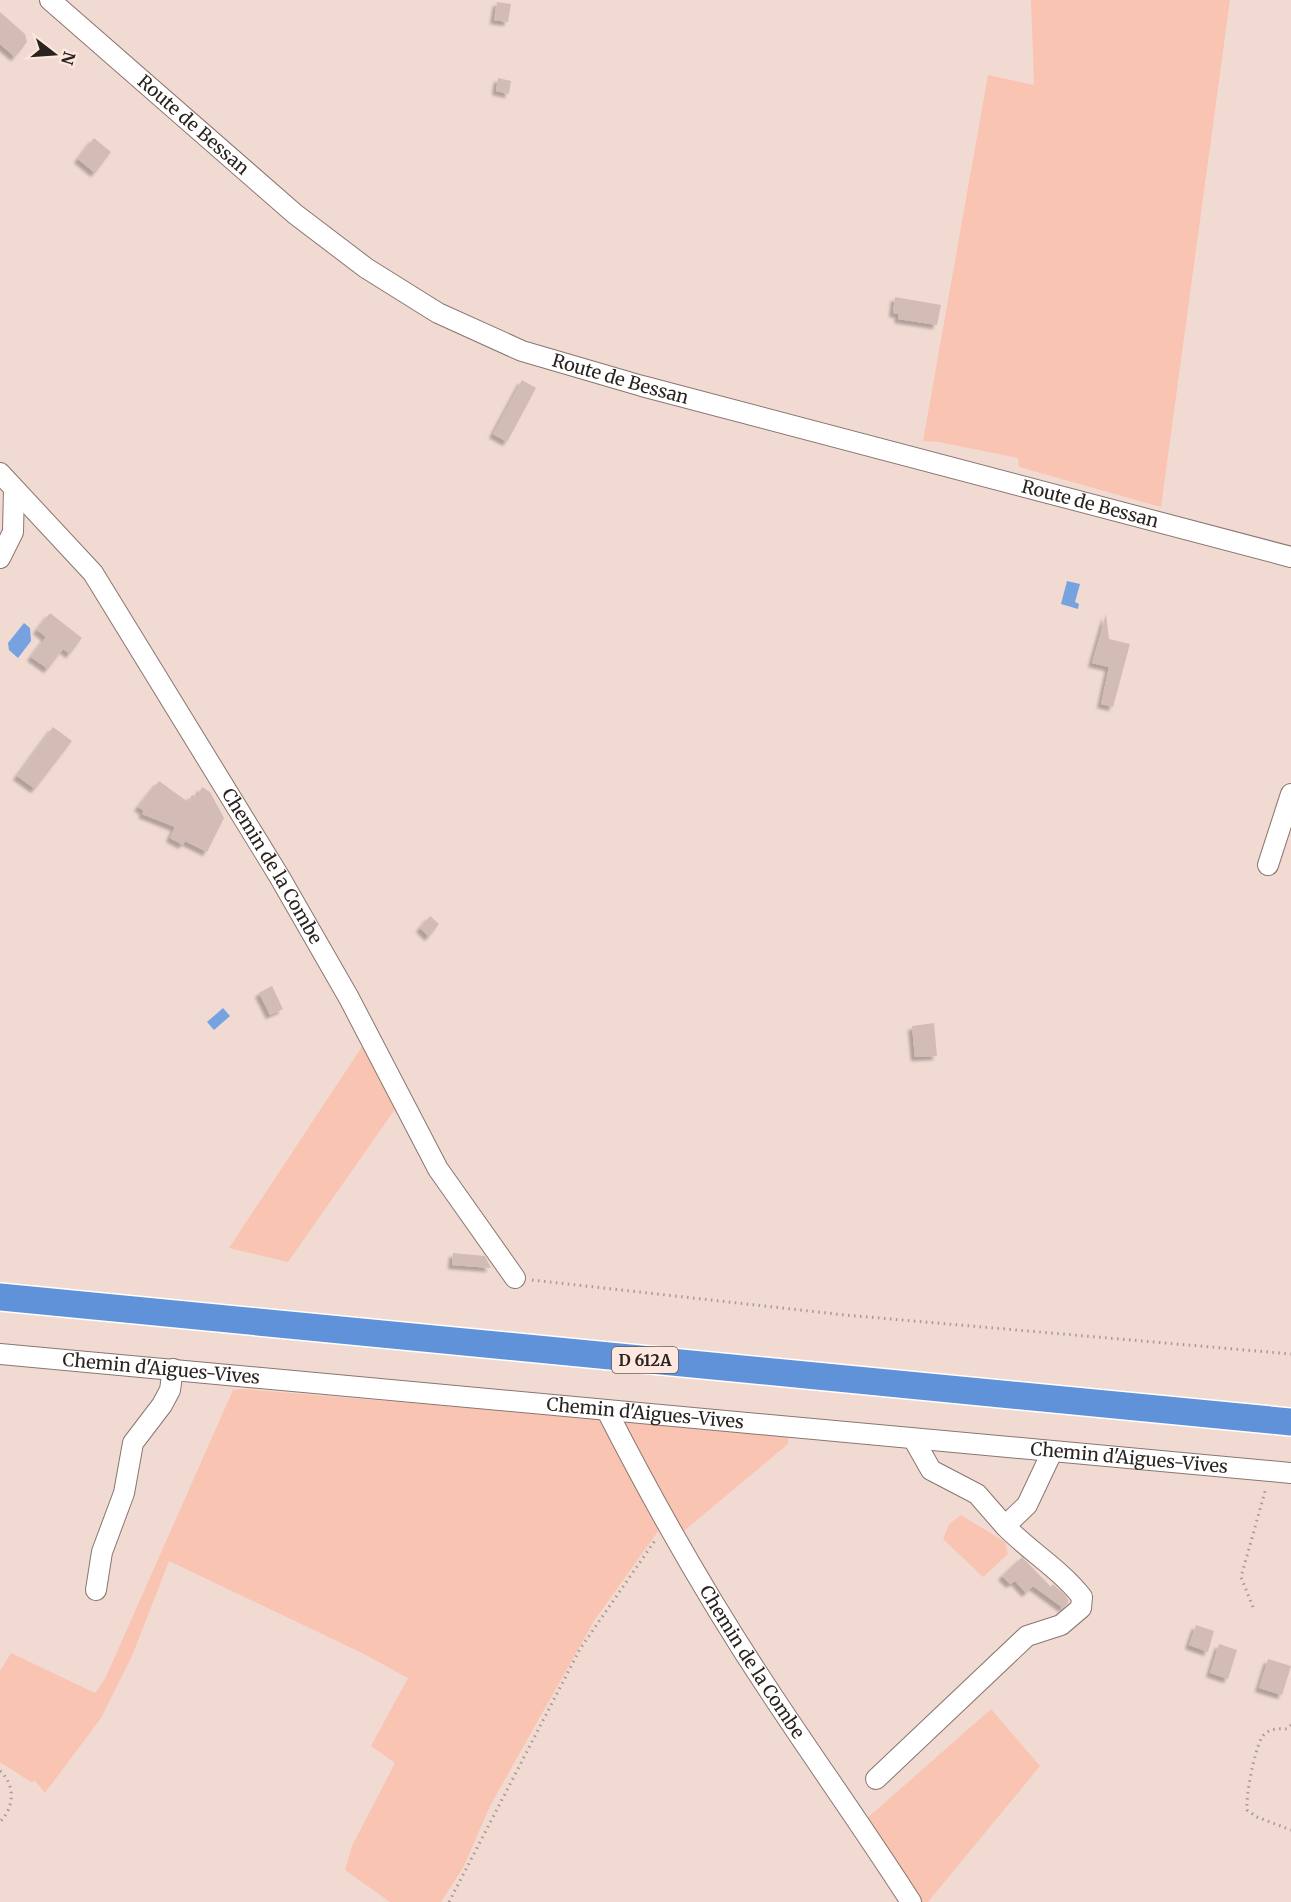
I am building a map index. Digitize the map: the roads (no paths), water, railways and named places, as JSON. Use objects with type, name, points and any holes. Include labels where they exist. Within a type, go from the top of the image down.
[{"type":"highway","name":"D 612A","points":[[0,1297],[1291,1422]]},
{"type":"street","name":"Route de Bessan","points":[[50,0],[295,214],[366,268],[438,313],[522,351],[642,386],[1291,557]]},
{"type":"street","name":"Chemin de la Combe","points":[[0,473],[93,573],[279,876],[349,998],[438,1169],[515,1278]]},
{"type":"street","points":[[0,558],[13,532],[15,489]]},
{"type":"street","points":[[1269,865],[1291,794]]},
{"type":"street","name":"Chemin d'Aigues-Vives","points":[[0,1354],[1291,1473]]},
{"type":"street","points":[[96,1590],[102,1552],[124,1493],[133,1443],[162,1405],[170,1390],[173,1369]]},
{"type":"street","name":"Chemin de la Combe","points":[[607,1411],[669,1523],[773,1697],[857,1817],[910,1902]]},
{"type":"street","points":[[876,1779],[1027,1636],[1061,1625],[1081,1608],[1082,1597],[1069,1580],[1024,1545],[977,1494],[931,1470],[914,1440]]},
{"type":"street","points":[[1005,1526],[1027,1505],[1052,1452]]},
{"type":"water","points":[[1067,581],[1080,584],[1075,602],[1079,604],[1078,609],[1061,604]]},
{"type":"water","points":[[24,623],[30,628],[31,641],[18,658],[9,650],[8,643]]},
{"type":"water","points":[[223,1008],[230,1016],[214,1030],[207,1022]]}]
